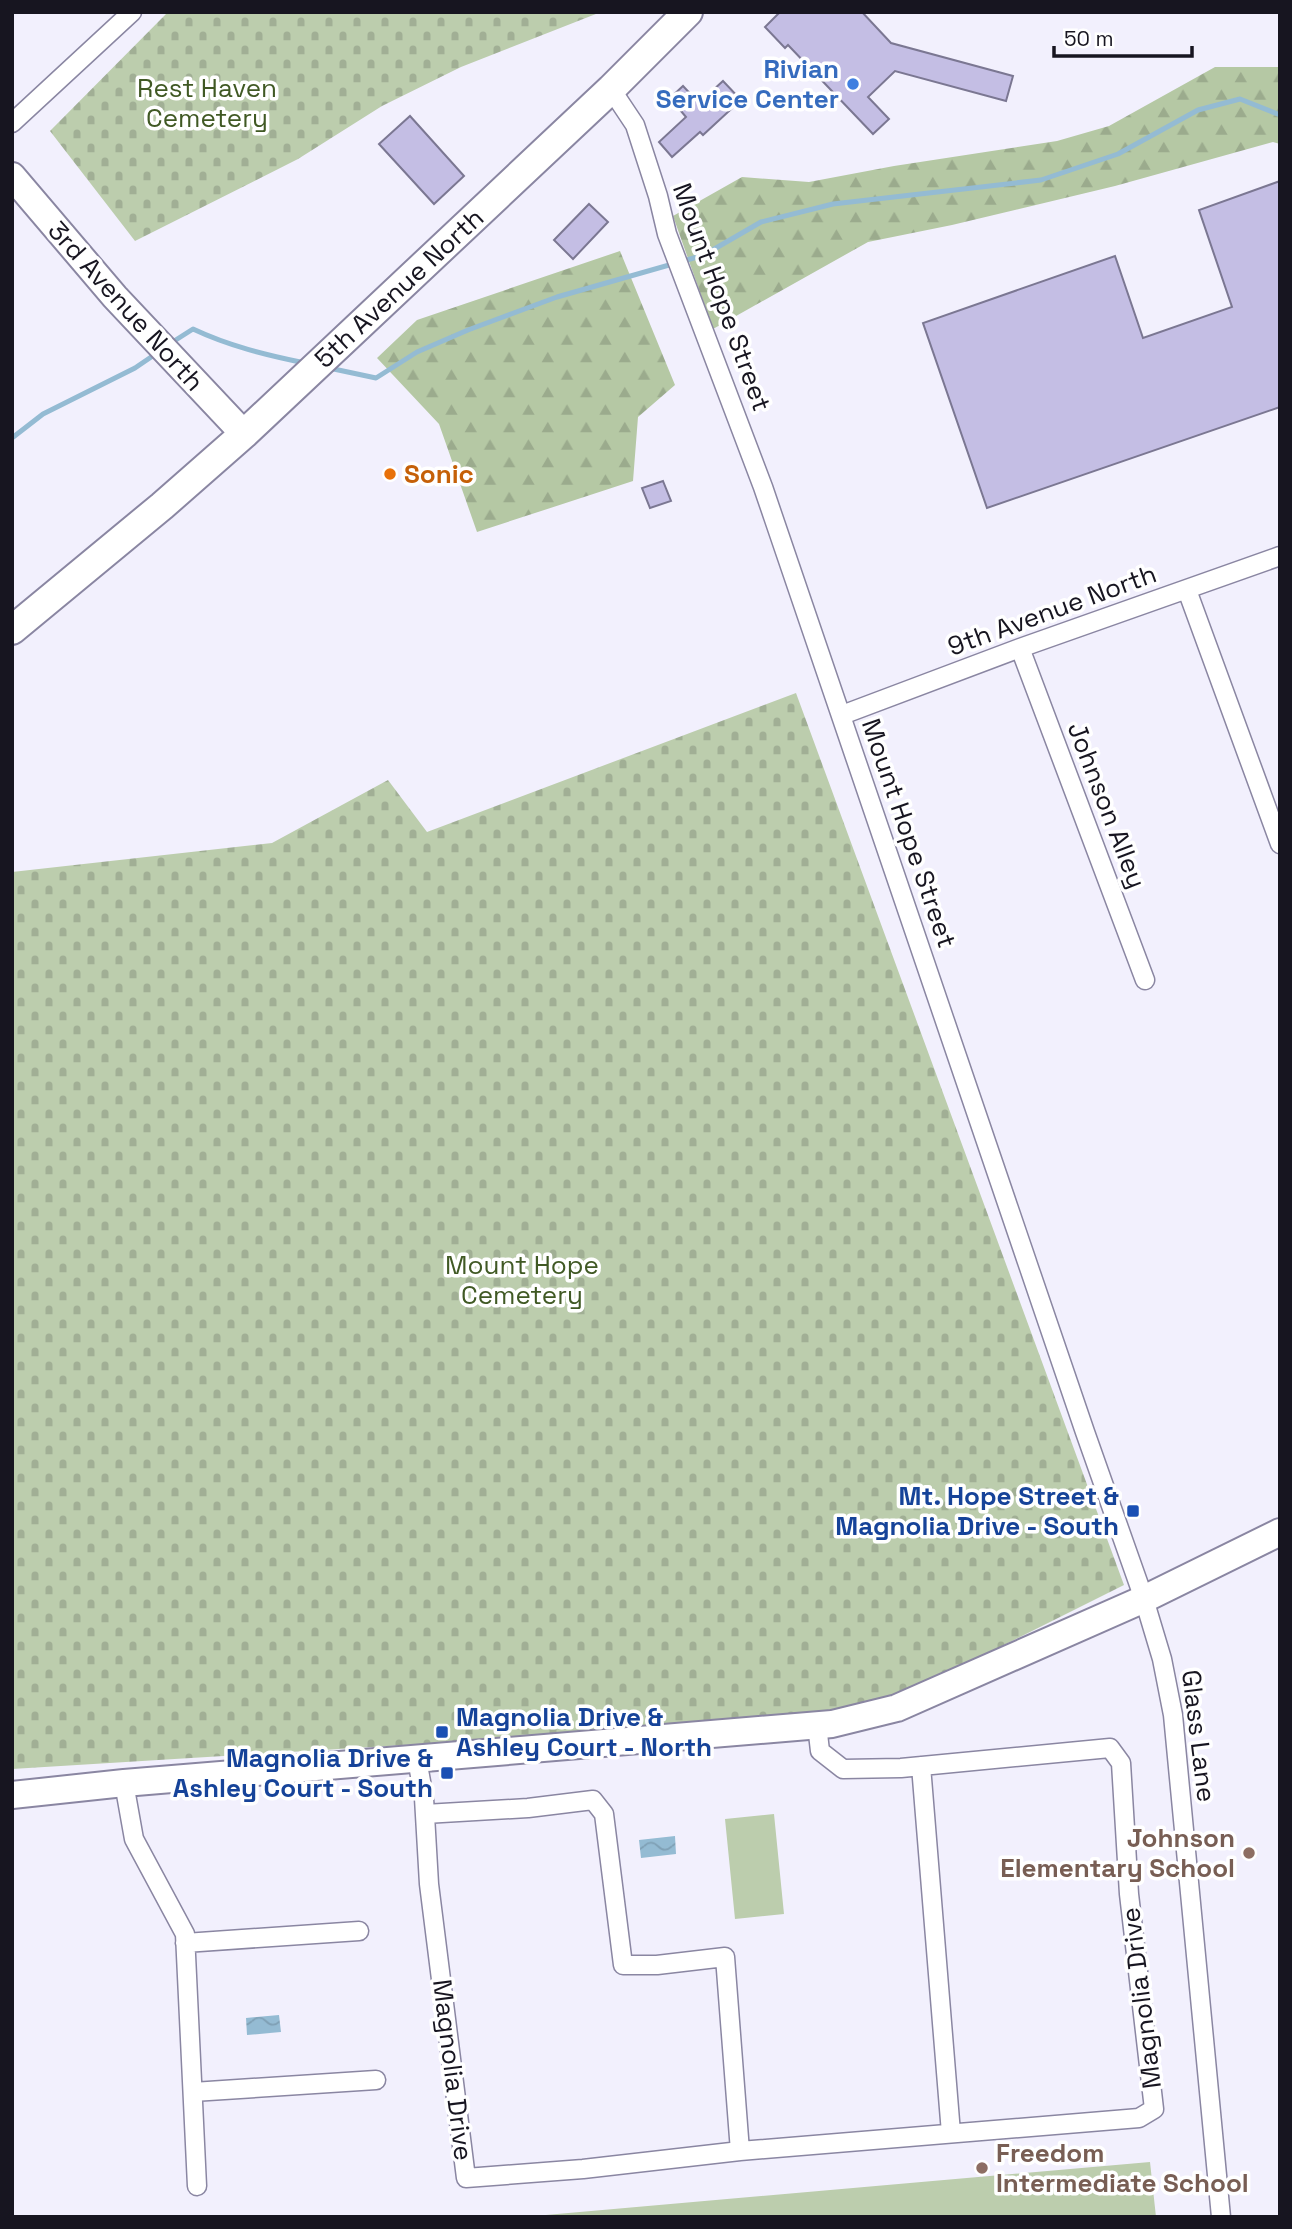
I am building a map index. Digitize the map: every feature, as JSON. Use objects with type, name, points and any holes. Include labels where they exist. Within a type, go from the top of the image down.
[{"type":"main road","name":"5th Avenue North","points":[[12,630],[103,556],[244,434],[611,89],[688,12]]},
{"type":"street","points":[[12,123],[132,12]]},
{"type":"street","name":"Mount Hope Street","points":[[611,89],[635,125],[667,234],[763,487],[1144,1599]]},
{"type":"street","name":"3rd Avenue North","points":[[12,176],[115,297],[244,434]]},
{"type":"street","name":"9th Avenue North","points":[[842,715],[1020,648],[1280,556]]},
{"type":"street","points":[[1187,590],[1280,844]]},
{"type":"street","name":"Johnson Alley","points":[[1020,648],[1145,980]]},
{"type":"street","points":[[12,1795],[124,1783],[832,1724],[897,1708],[1144,1599],[1280,1532]]},
{"type":"street","name":"Glass Lane","points":[[1144,1599],[1162,1659],[1172,1715],[1221,2217]]},
{"type":"street","name":"Magnolia Drive","points":[[416,1759],[425,1814],[429,1884],[466,2178],[583,2169],[740,2151],[1139,2118],[1154,2109],[1129,1894],[1121,1763],[1110,1748],[921,1766],[843,1769],[820,1751],[817,1725]]},
{"type":"street","points":[[921,1766],[951,2133]]},
{"type":"street","points":[[124,1783],[134,1839],[185,1934],[197,2186]]},
{"type":"street","points":[[425,1814],[528,1808],[593,1800],[604,1814],[624,1965],[657,1965],[725,1957],[740,2151]]},
{"type":"street","points":[[185,1943],[359,1931]]},
{"type":"street","points":[[193,2092],[376,2080]]},
{"type":"green space","name":"Rest Haven Cemetery","points":[[168,12],[601,12],[461,67],[382,106],[298,159],[135,241],[50,131]]},
{"type":"green space","points":[[1215,67],[1280,67],[1280,144],[1273,142],[1115,186],[868,242],[713,329],[673,216],[742,177],[809,182],[1057,141],[1109,126]]},
{"type":"green space","points":[[620,251],[675,385],[638,417],[633,481],[477,532],[439,424],[377,358],[417,320]]},
{"type":"green space","name":"Mount Hope Cemetery","points":[[796,693],[1124,1585],[860,1717],[12,1769],[12,872],[272,843],[388,780],[427,832]]},
{"type":"green space","points":[[774,1814],[784,1914],[735,1919],[725,1819]]},
{"type":"green space","points":[[1150,2162],[1156,2217],[523,2217]]},
{"type":"water","points":[[675,1836],[676,1854],[641,1858],[639,1840]]},
{"type":"water","points":[[279,2015],[281,2032],[247,2035],[246,2018]]},
{"type":"building","name":"Rivian Service Center","points":[[780,12],[862,12],[891,43],[1013,76],[1006,101],[895,71],[868,97],[889,119],[873,134],[788,45],[785,48],[765,27]]},
{"type":"building","points":[[723,81],[741,100],[703,135],[700,132],[672,157],[659,142],[686,117],[670,98],[683,86],[699,103]]},
{"type":"building","points":[[410,116],[464,176],[434,204],[379,144]]},
{"type":"building","points":[[1280,181],[1280,407],[987,508],[923,323],[1115,256],[1143,338],[1232,307],[1199,210]]},
{"type":"building","points":[[589,204],[608,222],[573,259],[554,240]]},
{"type":"building","points":[[663,481],[671,501],[650,508],[642,488]]},
{"type":"waterway","points":[[329,368],[376,378],[417,352],[468,330],[557,297],[704,255],[761,222],[833,204],[1041,180],[1118,154],[1198,110],[1240,99],[1280,115]]},
{"type":"waterway","points":[[171,343],[193,329],[248,349],[305,363]]},
{"type":"waterway","points":[[12,438],[43,414],[135,368],[157,353]]},
{"type":"place","name":"Rivian Service Center","points":[[853,84]]},
{"type":"place","name":"Sonic","points":[[390,474]]},
{"type":"place","name":"Mt. Hope Street & Magnolia Drive - South","points":[[1133,1511]]},
{"type":"place","name":"Magnolia Drive & Ashley Court - North","points":[[442,1732]]},
{"type":"place","name":"Magnolia Drive & Ashley Court - South","points":[[447,1773]]},
{"type":"place","name":"Johnson Elementary School","points":[[1249,1853]]},
{"type":"place","name":"Freedom Intermediate School","points":[[982,2168]]}]
